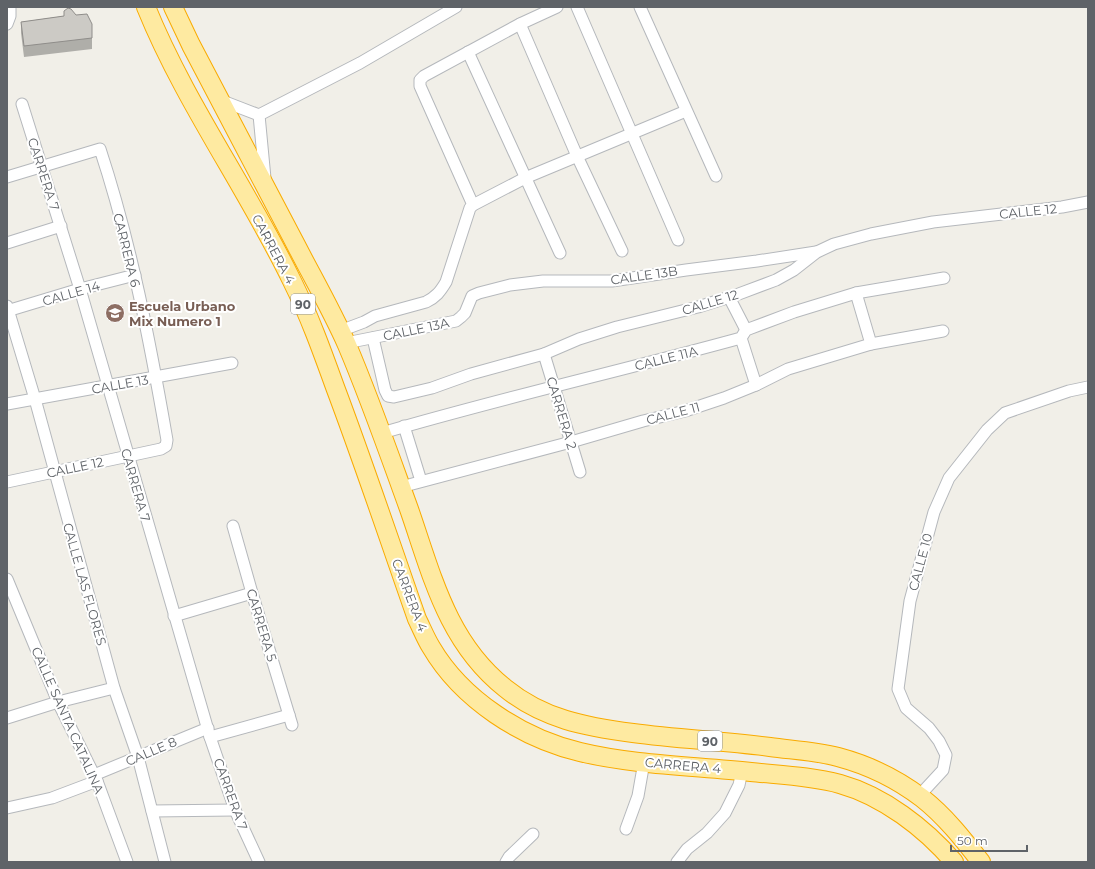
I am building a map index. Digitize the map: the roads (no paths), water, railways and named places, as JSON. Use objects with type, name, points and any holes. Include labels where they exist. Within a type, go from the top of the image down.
[{"type":"highway","name":"CARRERA 4","points":[[146,7],[171,62],[266,231],[303,305],[353,435],[417,619],[431,647],[458,683],[476,700],[515,726],[558,745],[579,752],[644,762],[826,780],[841,784],[862,792],[912,822],[928,834],[954,862]]},
{"type":"highway","name":"CARRERA 4","points":[[173,7],[191,45],[341,333],[382,433],[450,620],[462,642],[473,657],[505,688],[523,701],[548,714],[573,723],[597,729],[817,752],[838,757],[880,772],[902,784],[919,796],[950,823],[981,862]]},
{"type":"highway","points":[[400,570],[427,560]]},
{"type":"street","points":[[7,24],[10,16],[10,7]]},
{"type":"street","points":[[220,100],[259,115],[360,63],[456,7]]},
{"type":"street","points":[[473,205],[420,86],[420,80],[424,76],[520,24],[557,7]]},
{"type":"street","points":[[577,7],[678,240]]},
{"type":"street","points":[[640,7],[716,176]]},
{"type":"street","points":[[520,24],[577,156],[622,251]]},
{"type":"street","points":[[468,52],[560,253]]},
{"type":"street","name":"CARRERA 7","points":[[22,104],[80,289],[209,732],[235,810],[259,862]]},
{"type":"street","points":[[341,333],[375,316],[434,299],[440,293],[446,282],[470,208],[473,205],[525,178],[686,111]]},
{"type":"street","points":[[259,115],[266,187]]},
{"type":"street","name":"CARRERA 6","points":[[41,166],[100,149],[108,173],[134,275],[156,377],[167,440],[166,446]]},
{"type":"street","points":[[7,177],[41,166]]},
{"type":"street","name":"CALLE 12","points":[[373,338],[385,390],[388,396],[394,396],[432,388],[471,374],[544,354],[579,339],[618,327],[698,307],[729,297],[776,280],[788,274],[817,252],[834,244],[871,234],[926,224],[1062,207],[1088,202]]},
{"type":"street","points":[[7,243],[61,226]]},
{"type":"street","name":"CALLE 13B","points":[[472,296],[517,284],[543,281],[612,280],[817,252]]},
{"type":"street","name":"CALLE 14","points":[[7,310],[134,275]]},
{"type":"street","name":"CALLE 11A","points":[[382,433],[554,386],[663,359],[743,334],[794,312],[856,293],[944,278]]},
{"type":"street","points":[[856,293],[871,344]]},
{"type":"street","name":"CALLE 13A","points":[[341,333],[373,338],[456,320],[465,312],[472,296]]},
{"type":"street","points":[[729,297],[743,334],[756,385]]},
{"type":"street","name":"CALLE LAS FLORES","points":[[7,310],[35,399],[114,688],[138,757],[165,862]]},
{"type":"street","name":"CALLE 11","points":[[401,487],[685,411],[724,398],[756,385],[788,369],[871,344],[943,330]]},
{"type":"street","name":"CARRERA 2","points":[[544,354],[580,472]]},
{"type":"street","name":"CALLE 13","points":[[7,404],[232,363]]},
{"type":"street","name":"CALLE 10","points":[[919,796],[943,770],[946,755],[939,741],[929,728],[906,708],[898,689],[910,601],[934,512],[950,478],[987,430],[1005,413],[1062,393],[1088,387]]},
{"type":"street","points":[[404,426],[421,481]]},
{"type":"street","name":"CALLE 12","points":[[7,482],[161,449],[166,446]]},
{"type":"street","name":"CARRERA 5","points":[[232,526],[291,720]]},
{"type":"street","name":"CALLE SANTA CATALINA","points":[[7,579],[58,702],[96,778],[127,862]]},
{"type":"street","points":[[174,616],[252,593]]},
{"type":"street","points":[[7,718],[58,702],[114,688]]},
{"type":"street","name":"CALLE 8","points":[[7,808],[52,798],[138,757],[209,732],[291,720]]},
{"type":"street","points":[[626,829],[638,796],[644,762]]},
{"type":"street","points":[[677,862],[687,849],[707,833],[725,813],[739,785],[742,771]]},
{"type":"street","points":[[152,811],[235,810]]},
{"type":"street","points":[[506,862],[509,857],[533,834]]},
{"type":"place","name":"Escuela Urbano Mix Numero 1","points":[[115,313]]}]
